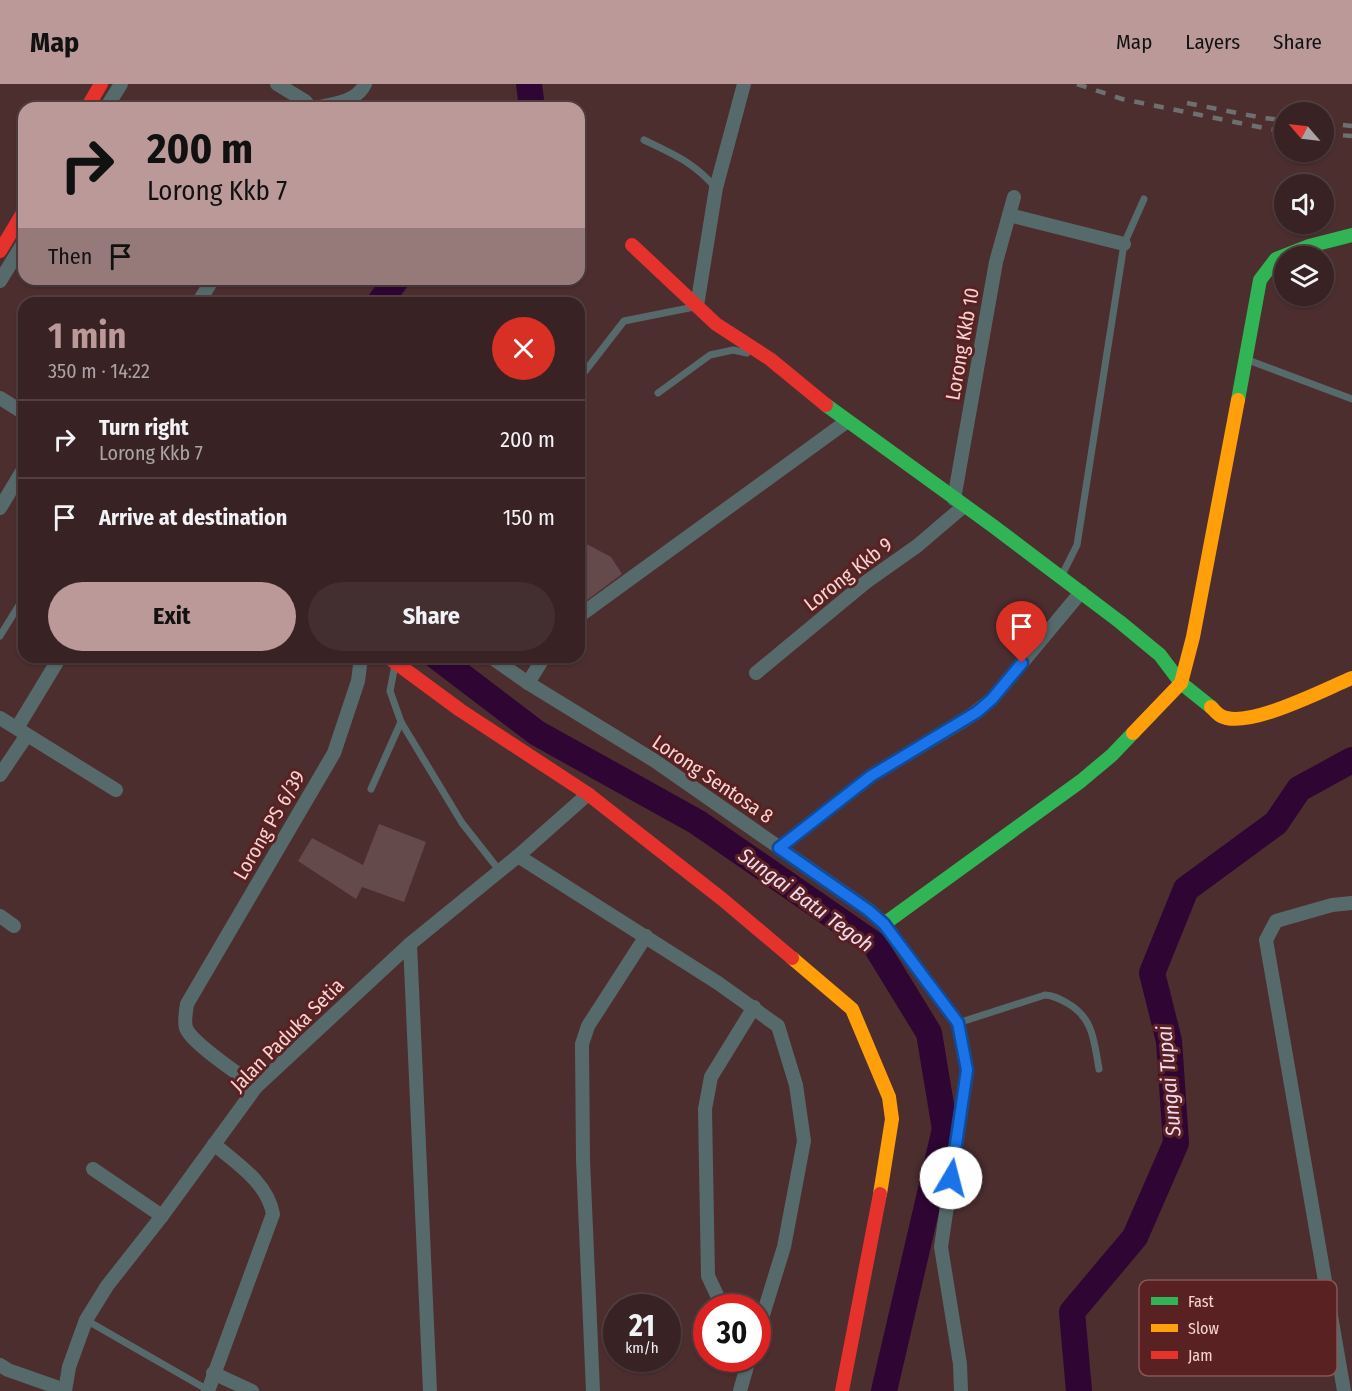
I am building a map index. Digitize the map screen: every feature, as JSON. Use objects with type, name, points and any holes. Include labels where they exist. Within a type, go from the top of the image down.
[{"type":"street","points":[[90,102],[101,84]]},
{"type":"street","points":[[110,102],[121,84]]},
{"type":"street","points":[[277,84],[307,102]]},
{"type":"street","points":[[337,102],[355,97],[365,84]]},
{"type":"street","points":[[697,306],[716,188],[744,84]]},
{"type":"street","name":"Lorong Kkb 10","points":[[959,503],[996,262],[1014,197]]},
{"type":"street","points":[[1009,214],[1124,244]]},
{"type":"street","points":[[0,251],[5,229],[18,217]]},
{"type":"street","points":[[884,924],[1081,781],[1112,755],[1182,683],[1193,637],[1260,280],[1276,258],[1309,246],[1352,235]]},
{"type":"street","points":[[632,244],[716,324],[770,359],[846,422],[1081,592],[1160,655],[1182,683],[1222,717],[1234,719],[1259,717],[1352,678]]},
{"type":"street","points":[[0,281],[18,252]]},
{"type":"street","points":[[0,398],[18,408]]},
{"type":"street","points":[[585,612],[846,422]]},
{"type":"street","points":[[0,508],[18,478]]},
{"type":"street","name":"Lorong Kkb 9","points":[[756,673],[866,582],[917,546],[959,503]]},
{"type":"street","points":[[779,848],[871,776],[977,712],[992,699],[1081,592]]},
{"type":"street","points":[[0,775],[57,663]]},
{"type":"street","name":"Lorong PS 6/39","points":[[256,1087],[196,1041],[187,1030],[185,1022],[187,1004],[334,753],[356,690],[360,663]]},
{"type":"street","points":[[395,663],[588,794],[722,899],[852,1009],[889,1097],[892,1119],[877,1212],[842,1391]]},
{"type":"street","name":"Lorong Sentosa 8","points":[[500,663],[655,761],[868,910],[884,924],[958,1023],[967,1070],[941,1247],[960,1364],[962,1391]]},
{"type":"street","points":[[528,683],[540,663]]},
{"type":"street","points":[[0,718],[116,790]]},
{"type":"street","name":"Jalan Paduka Setia","points":[[65,1390],[69,1367],[86,1320],[107,1286],[162,1216],[256,1087],[410,944],[518,856],[588,794]]},
{"type":"street","points":[[518,856],[754,1006],[778,1026],[796,1085],[804,1141],[784,1247],[769,1294]]},
{"type":"street","points":[[1325,1280],[1266,940],[1276,921],[1332,904],[1352,903]]},
{"type":"street","points":[[0,916],[14,926]]},
{"type":"street","points":[[593,1391],[583,1160],[582,1044],[588,1026],[646,936]]},
{"type":"street","points":[[410,944],[430,1391]]},
{"type":"street","points":[[716,1294],[708,1276],[705,1109],[711,1077],[754,1006]]},
{"type":"street","points":[[209,1391],[213,1373],[273,1214],[270,1200],[257,1181],[214,1144]]},
{"type":"street","points":[[93,1169],[162,1216]]},
{"type":"street","points":[[1337,1351],[1344,1391]]},
{"type":"street","points":[[0,1365],[65,1390]]},
{"type":"street","points":[[740,1391],[745,1372]]},
{"type":"street","points":[[213,1373],[252,1391]]},
{"type":"lane","points":[[644,140],[685,159],[700,170],[716,188]]},
{"type":"lane","points":[[1060,577],[1077,545],[1124,244],[1143,199]]},
{"type":"lane","points":[[585,371],[624,321],[697,306]]},
{"type":"lane","points":[[658,393],[710,355],[733,350],[770,359]]},
{"type":"lane","points":[[1246,359],[1352,399]]},
{"type":"lane","points":[[0,636],[18,607]]},
{"type":"lane","points":[[391,663],[390,691],[400,722],[462,823],[499,870]]},
{"type":"lane","points":[[371,789],[400,722]]},
{"type":"lane","points":[[958,1023],[1045,995],[1057,997],[1077,1008],[1088,1020],[1100,1070]]},
{"type":"lane","points":[[86,1320],[209,1391]]},
{"type":"building","points":[[585,543],[611,557],[622,574],[585,602]]},
{"type":"building","points":[[379,824],[426,842],[404,902],[362,887],[356,899],[298,861],[312,838],[363,865]]},
{"type":"waterway","name":"Sungai Batu Tegoh","points":[[529,84],[531,102]]},
{"type":"waterway","name":"Sungai Batu Tegoh","points":[[384,297],[392,285]]},
{"type":"waterway","name":"Sungai Batu Tegoh","points":[[445,663],[537,733],[697,822],[875,945],[929,1033],[945,1129],[884,1391]]},
{"type":"waterway","name":"Sungai Tupai","points":[[1079,1391],[1072,1312],[1135,1237],[1176,1143],[1169,1041],[1152,973],[1186,889],[1276,823],[1299,789],[1352,760]]},
{"type":"railway","points":[[1077,84],[1122,99],[1274,130]]},
{"type":"railway","points":[[1187,103],[1274,119]]},
{"type":"railway","points":[[1334,124],[1352,126]]},
{"type":"railway","points":[[1334,135],[1352,136]]},
{"type":"traffic: fast","points":[[1238,400],[1260,280],[1276,259],[1309,246],[1352,235]]},
{"type":"traffic: fast","points":[[826,405],[993,526],[1120,622],[1160,655],[1181,683],[1211,707]]},
{"type":"traffic: fast","points":[[884,924],[1081,781],[1112,755],[1133,733]]},
{"type":"traffic: slow","points":[[1133,733],[1181,683],[1193,637],[1238,400]]},
{"type":"traffic: slow","points":[[1211,707],[1221,716],[1233,719],[1249,718],[1306,699],[1352,678]]},
{"type":"traffic: slow","points":[[792,958],[852,1009],[889,1097],[892,1119],[880,1194]]},
{"type":"traffic: jam","points":[[90,102],[101,84]]},
{"type":"traffic: jam","points":[[0,251],[18,221]]},
{"type":"traffic: jam","points":[[632,245],[716,324],[770,359],[826,405]]},
{"type":"traffic: jam","points":[[396,663],[460,710],[588,794],[722,899],[792,958]]},
{"type":"traffic: jam","points":[[842,1391],[880,1194]]},
{"type":"route","points":[[951,1178],[967,1070],[958,1023],[884,924],[868,910],[779,848],[871,776],[977,712],[992,699],[1022,663]]}]
